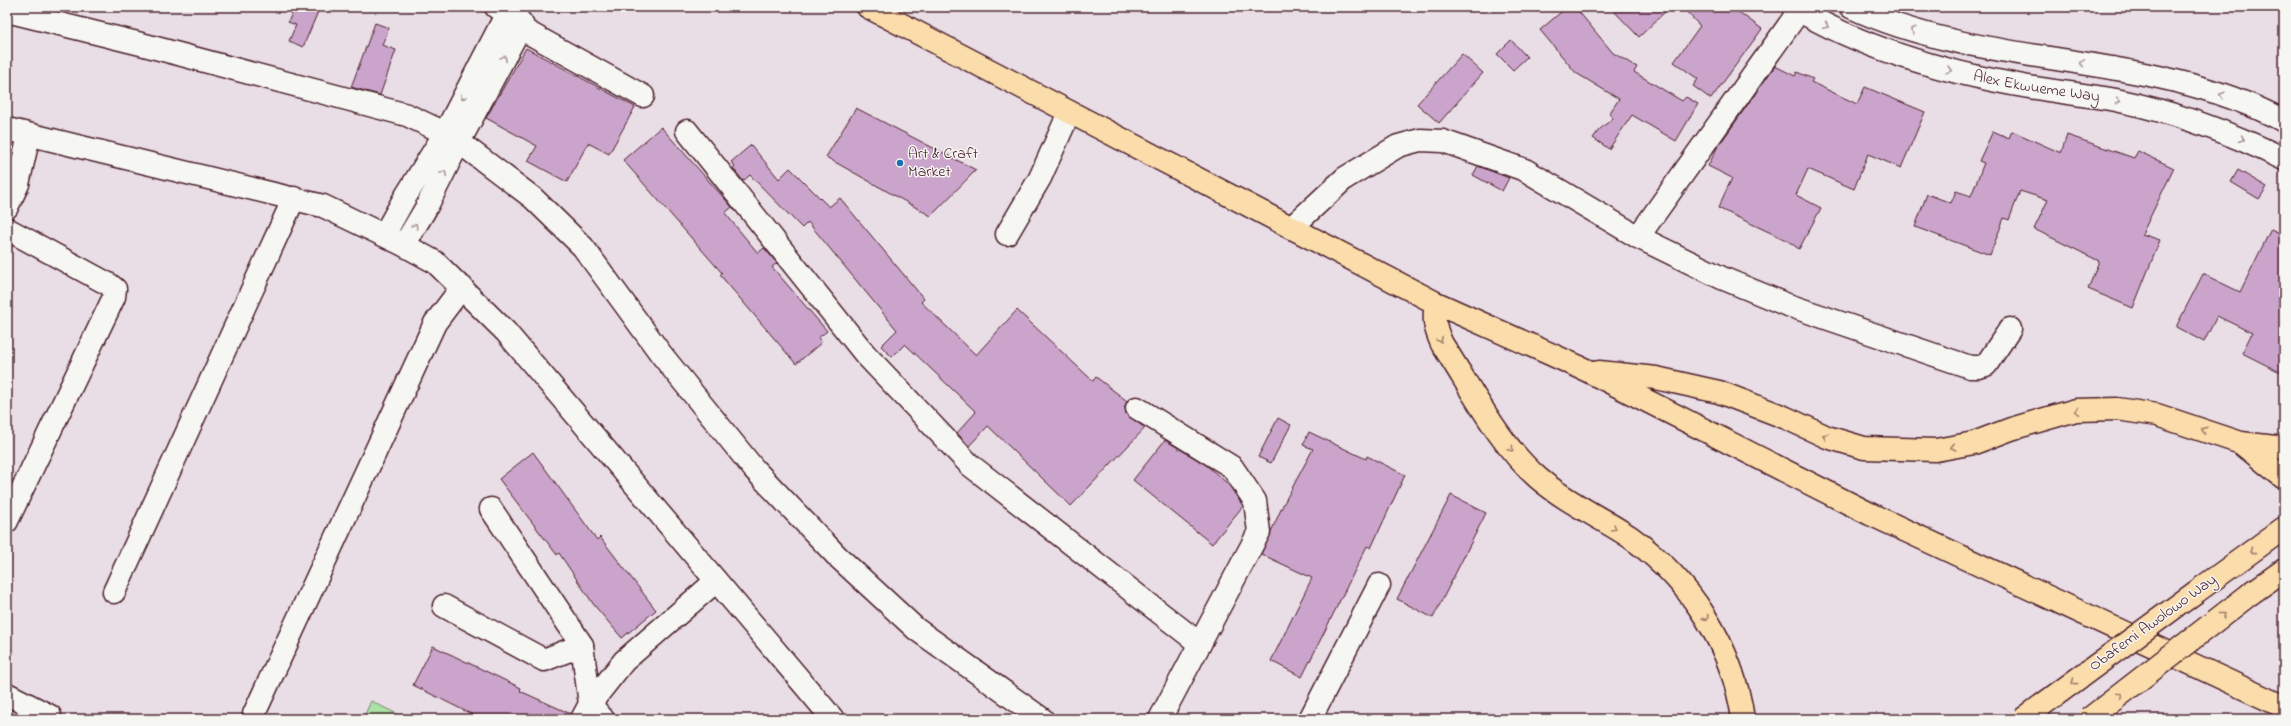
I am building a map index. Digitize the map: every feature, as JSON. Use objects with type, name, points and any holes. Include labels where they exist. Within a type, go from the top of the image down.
[{"type":"main road","points":[[868,7],[1436,303],[1586,370],[1870,514],[2284,706]]},
{"type":"main road","points":[[1436,303],[1434,316],[1435,330],[1442,344],[1509,447],[1539,478],[1582,509],[1629,537],[1663,564],[1690,594],[1713,629],[1733,671],[1743,719]]},
{"type":"main road","points":[[1586,370],[1656,378],[1720,392],[1784,417],[1827,437],[1864,448],[1936,450],[1974,443],[2011,429],[2076,410],[2117,409],[2157,415],[2241,443],[2284,448]]},
{"type":"main road","points":[[2241,443],[2284,478]]},
{"type":"main road","name":"Obafemi Awolowo Way","points":[[2023,719],[2284,528]]},
{"type":"main road","points":[[2089,719],[2250,594],[2284,570]]},
{"type":"street","name":"Alex Ekwueme Way","points":[[1851,7],[1880,20],[1970,45],[2124,70],[2195,86],[2236,100],[2284,121]]},
{"type":"street","points":[[1638,237],[1796,9]]},
{"type":"street","name":"Alex Ekwueme Way","points":[[1796,9],[1822,25],[1914,61],[1963,74],[2028,87],[2116,100],[2173,115],[2214,128],[2284,159]]},
{"type":"street","points":[[7,11],[339,96],[407,115],[452,138],[533,198],[583,246],[661,354],[754,469],[837,556],[916,628],[1042,719]]},
{"type":"street","points":[[404,244],[426,208],[452,138],[508,16],[643,96]]},
{"type":"street","points":[[1007,234],[1040,178],[1069,113]]},
{"type":"street","points":[[7,129],[323,206],[404,244],[435,262],[506,332],[833,719]]},
{"type":"street","points":[[687,131],[865,354],[970,466],[1200,644]]},
{"type":"street","points":[[7,207],[18,184],[29,135]]},
{"type":"street","points":[[384,235],[404,199],[452,138]]},
{"type":"street","points":[[1291,228],[1345,178],[1398,146],[1420,140],[1443,141],[1525,170],[1638,237],[1722,278],[1785,304],[1970,366],[1979,368],[1986,365],[2010,329]]},
{"type":"street","points":[[114,592],[294,198]]},
{"type":"street","points":[[7,229],[115,289],[114,296],[7,521]]},
{"type":"street","points":[[254,714],[435,323],[462,287]]},
{"type":"street","points":[[1137,408],[1232,467],[1255,501],[1259,532],[1160,719]]},
{"type":"street","points":[[491,509],[582,645],[592,714]]},
{"type":"street","points":[[592,714],[624,661],[716,581]]},
{"type":"street","points":[[1310,719],[1379,585]]},
{"type":"street","points":[[444,606],[544,660],[582,645]]},
{"type":"street","points":[[9,700],[50,716]]},
{"type":"green space","points":[[371,701],[407,719],[363,719]]},
{"type":"building","points":[[295,7],[320,7],[303,47],[289,41],[296,25],[288,22]]},
{"type":"building","points":[[1567,7],[1575,7],[1613,53],[1637,67],[1634,72],[1682,101],[1686,97],[1698,104],[1676,141],[1632,115],[1609,149],[1593,138],[1599,130],[1613,118],[1609,114],[1619,99],[1576,73],[1540,30]]},
{"type":"building","points":[[1610,7],[1670,7],[1639,37]]},
{"type":"building","points":[[1682,7],[1732,7],[1762,29],[1711,99],[1693,86],[1698,79],[1674,62],[1700,26]]},
{"type":"building","points":[[375,23],[389,28],[382,45],[396,50],[380,95],[351,87]]},
{"type":"building","points":[[1511,40],[1527,57],[1513,70],[1497,54]]},
{"type":"building","points":[[526,48],[635,107],[609,154],[588,143],[567,182],[528,161],[537,146],[486,118]]},
{"type":"building","points":[[1462,54],[1483,73],[1439,123],[1417,104]]},
{"type":"building","points":[[1775,66],[1795,76],[1797,72],[1813,79],[1811,82],[1857,104],[1865,87],[1925,112],[1901,168],[1868,154],[1854,189],[1808,169],[1796,195],[1821,208],[1799,249],[1788,241],[1718,208],[1732,178],[1708,166],[1717,148]]},
{"type":"building","name":"Art & Craft Market","points":[[856,108],[976,170],[931,216],[826,157]]},
{"type":"building","points":[[661,127],[732,207],[725,213],[738,229],[758,253],[764,248],[777,263],[772,267],[827,331],[818,338],[822,342],[796,364],[720,275],[722,273],[623,160]]},
{"type":"building","points":[[1993,131],[2009,138],[2012,131],[2061,153],[2067,135],[2134,158],[2138,151],[2174,168],[2142,234],[2160,240],[2133,308],[2088,289],[2099,261],[2034,229],[2048,200],[2020,191],[2009,220],[2004,218],[1990,255],[1915,227],[1927,194],[1951,203],[1956,191],[1971,196],[1984,163],[1979,161]]},
{"type":"building","points":[[751,145],[779,179],[790,168],[829,207],[840,198],[924,299],[921,302],[976,355],[1017,310],[1093,381],[1096,377],[1127,401],[1125,407],[1126,414],[1145,428],[1071,506],[988,426],[969,446],[957,433],[976,412],[905,344],[892,357],[881,346],[897,330],[808,222],[802,228],[750,175],[743,181],[733,168],[735,166],[731,162]]},
{"type":"building","points":[[1478,166],[1509,178],[1502,191],[1473,175]]},
{"type":"building","points":[[2238,170],[2267,187],[2259,199],[2231,182]]},
{"type":"building","points":[[2271,229],[2284,235],[2284,374],[2242,353],[2252,333],[2217,316],[2204,342],[2176,327],[2203,274],[2240,292]]},
{"type":"building","points":[[1278,418],[1291,425],[1271,463],[1258,457]]},
{"type":"building","points":[[1309,432],[1366,459],[1367,456],[1405,475],[1371,548],[1367,546],[1302,677],[1271,661],[1312,578],[1261,554],[1283,505],[1313,449],[1303,445]]},
{"type":"building","points":[[1165,440],[1206,465],[1228,484],[1243,506],[1212,544],[1133,480]]},
{"type":"building","points":[[533,452],[597,540],[600,537],[656,610],[622,638],[594,605],[559,553],[557,555],[499,479]]},
{"type":"building","points":[[1451,495],[1486,513],[1433,618],[1397,599]]},
{"type":"building","points":[[433,646],[521,688],[520,691],[571,714],[570,719],[481,719],[413,685]]},
{"type":"place","name":"Art & Craft Market","points":[[900,163]]}]
